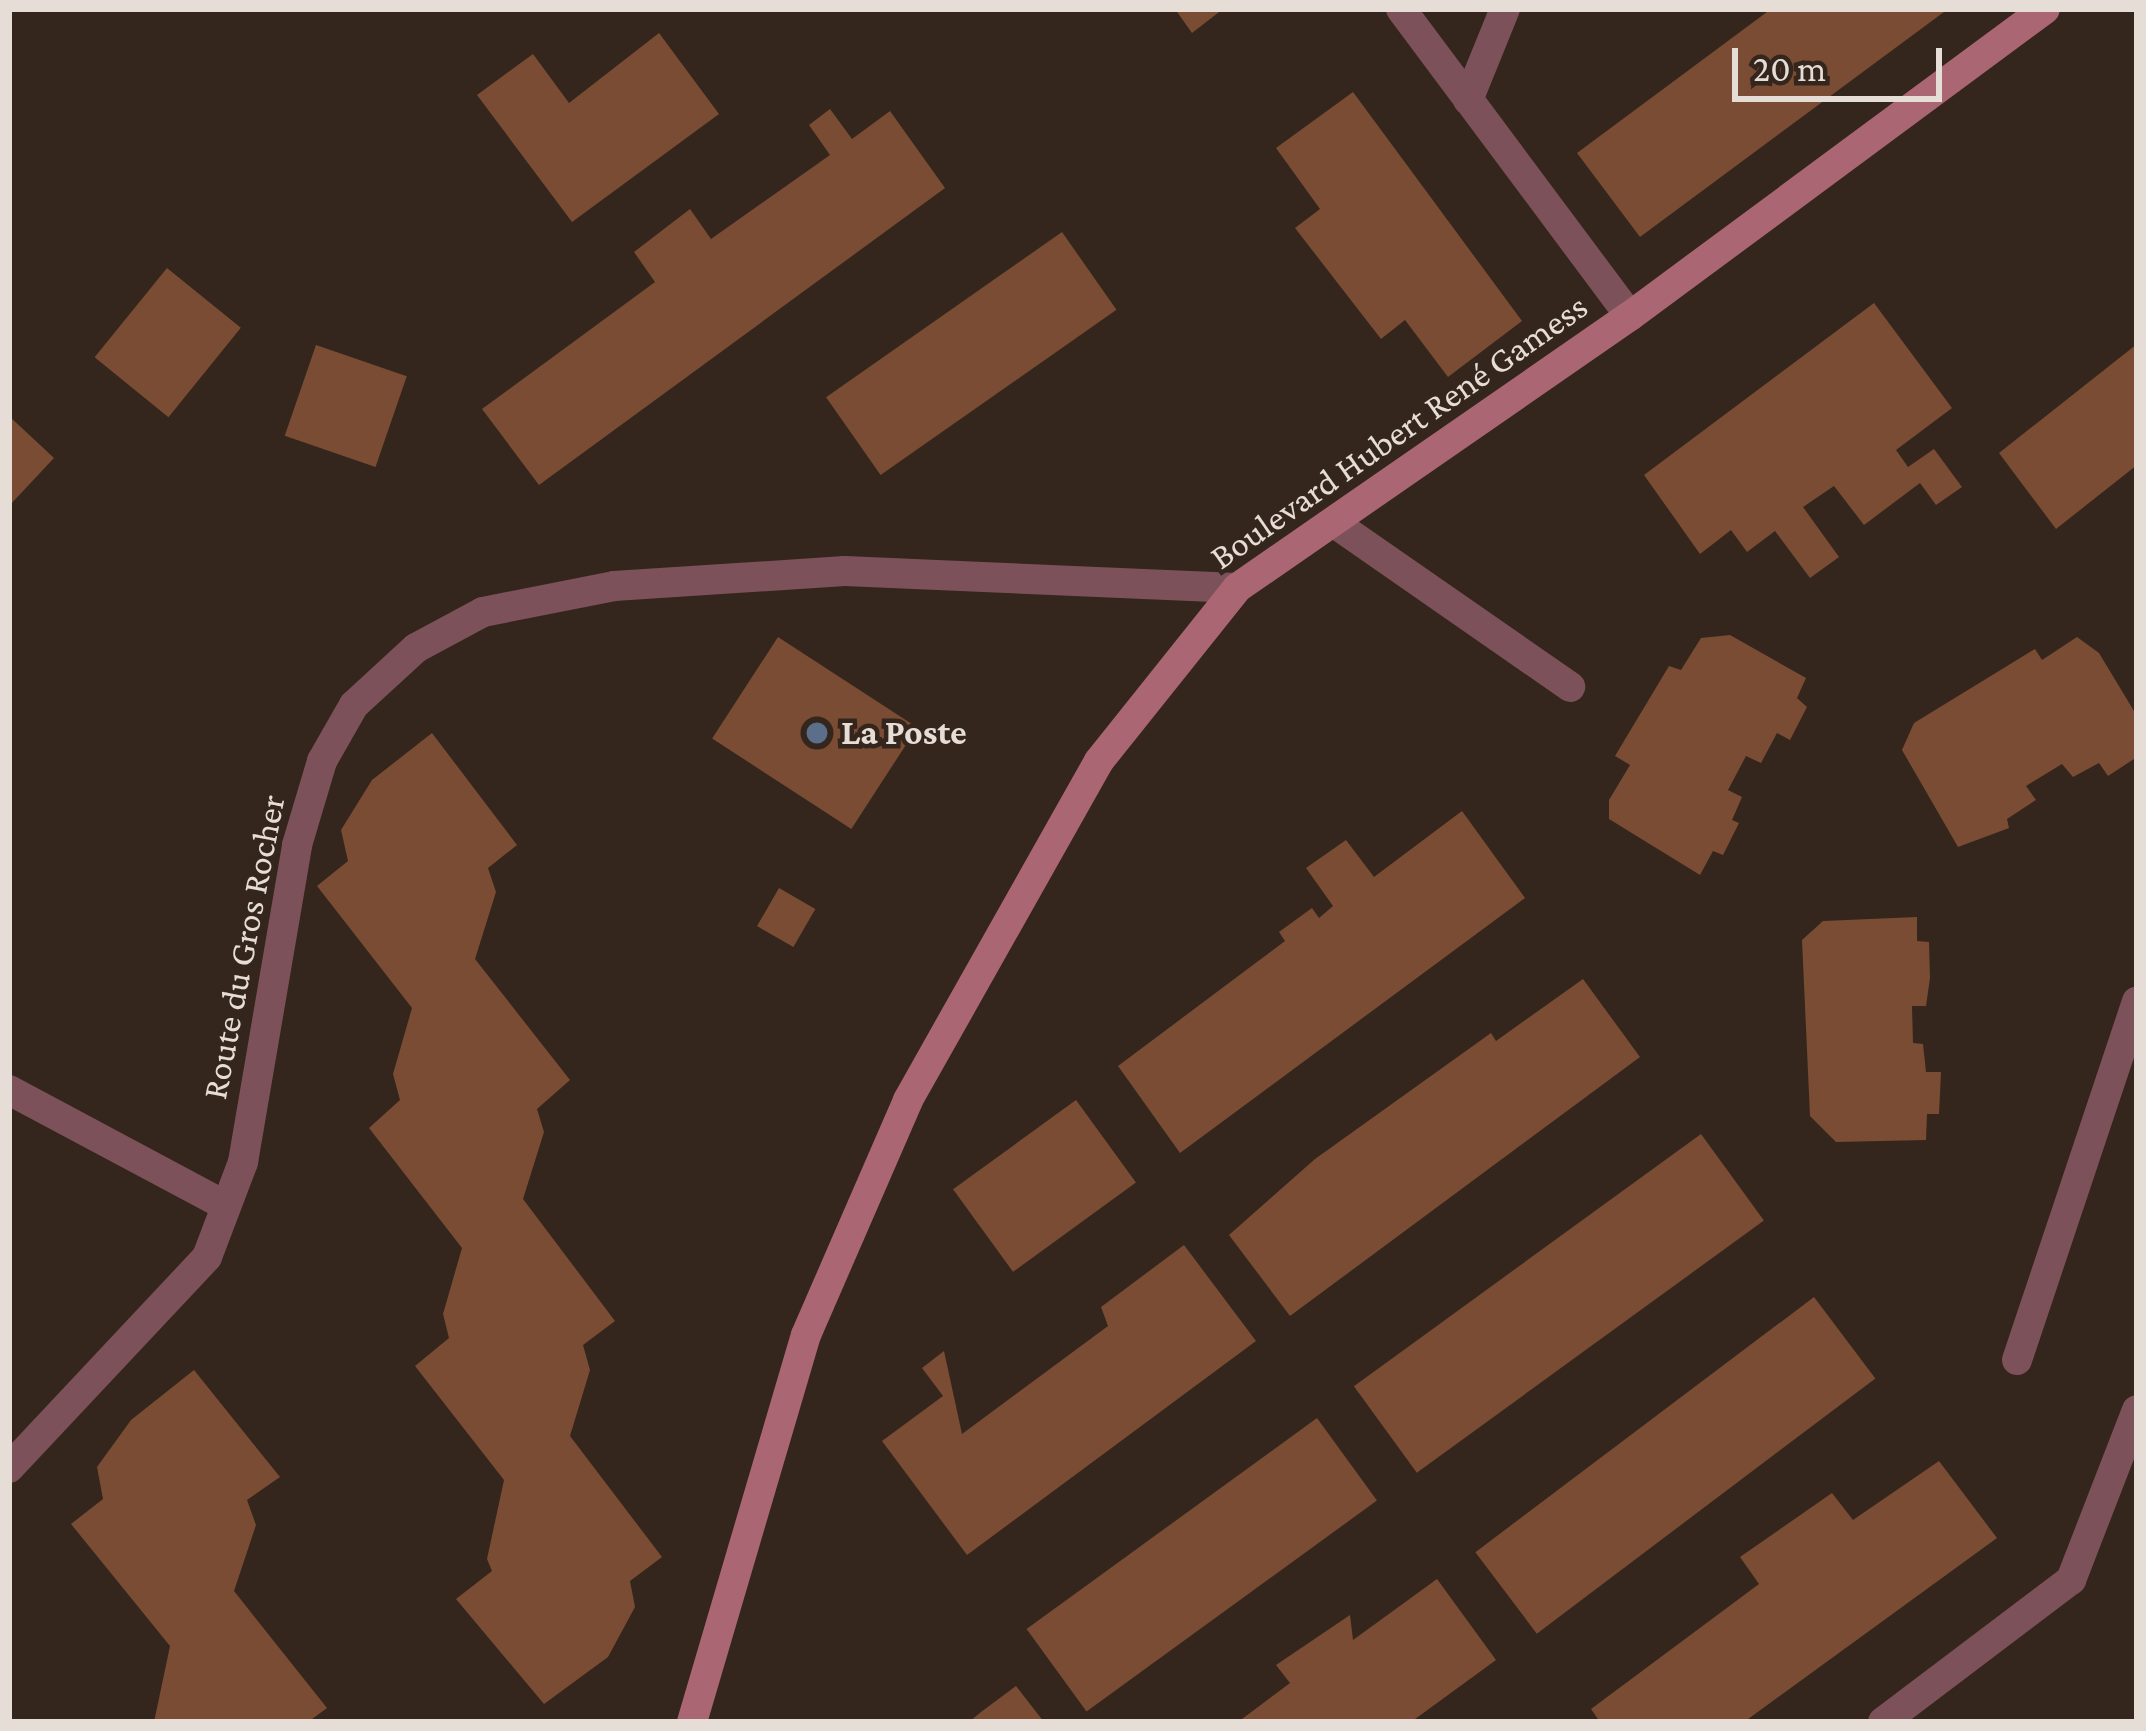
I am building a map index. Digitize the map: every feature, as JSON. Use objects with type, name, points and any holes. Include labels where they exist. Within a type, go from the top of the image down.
[{"type":"street","points":[[1401,9],[1630,316]]},
{"type":"street","points":[[1468,100],[1505,9]]},
{"type":"street","name":"Boulevard Hubert René Gamess","points":[[692,1722],[806,1335],[908,1100],[1099,761],[1237,588],[1630,316],[2044,9]]},
{"type":"street","points":[[1333,522],[1570,687]]},
{"type":"street","name":"Route du Gros Rocher","points":[[9,1468],[207,1257],[243,1162],[297,845],[322,761],[354,705],[416,648],[483,612],[614,586],[845,571],[1237,588]]},
{"type":"street","points":[[2017,1360],[2135,998]]},
{"type":"street","points":[[9,1090],[226,1206]]},
{"type":"street","points":[[1883,1722],[2071,1580],[2137,1410]]},
{"type":"building","points":[[1175,9],[1223,9],[1192,33]]},
{"type":"building","points":[[1771,9],[1948,9],[1640,237],[1577,153]]},
{"type":"building","points":[[659,33],[719,114],[572,222],[477,95],[533,54],[569,103]]},
{"type":"building","points":[[1353,92],[1522,321],[1448,377],[1405,320],[1381,339],[1295,228],[1320,209],[1276,148]]},
{"type":"building","points":[[830,109],[852,139],[890,111],[945,188],[539,485],[482,409],[655,282],[634,252],[690,209],[711,239],[830,155],[809,125]]},
{"type":"building","points":[[1062,232],[1116,310],[881,475],[826,397]]},
{"type":"building","points":[[167,268],[241,328],[168,417],[95,357]]},
{"type":"building","points":[[1874,303],[1952,408],[1896,450],[1908,467],[1934,449],[1962,487],[1936,505],[1920,483],[1864,525],[1834,486],[1803,507],[1839,557],[1810,578],[1775,531],[1747,552],[1731,530],[1700,554],[1644,475]]},
{"type":"building","points":[[2137,344],[2137,465],[2056,529],[1999,453]]},
{"type":"building","points":[[316,345],[407,376],[376,467],[285,436]]},
{"type":"building","points":[[9,416],[54,458],[9,506]]},
{"type":"building","points":[[1730,635],[1806,678],[1797,698],[1807,707],[1790,740],[1777,733],[1761,763],[1746,756],[1728,790],[1742,797],[1732,820],[1739,823],[1723,855],[1713,851],[1700,875],[1609,819],[1609,800],[1630,765],[1615,756],[1669,666],[1681,670],[1701,638]]},
{"type":"building","name":"La Poste","points":[[778,637],[917,727],[851,829],[712,738]]},
{"type":"building","points":[[2077,637],[2099,653],[2137,716],[2137,757],[2108,776],[2099,763],[2073,777],[2062,764],[2026,786],[2036,800],[2007,819],[2009,828],[1958,847],[1902,750],[1914,723],[2035,649],[2042,660]]},
{"type":"building","points":[[432,733],[517,845],[488,868],[496,892],[475,959],[570,1080],[537,1109],[544,1132],[523,1199],[615,1321],[583,1345],[590,1370],[570,1436],[662,1557],[630,1581],[635,1607],[608,1657],[544,1704],[456,1599],[492,1571],[487,1559],[504,1480],[415,1366],[449,1338],[443,1314],[462,1248],[369,1128],[400,1100],[393,1074],[412,1008],[317,886],[348,861],[341,830],[372,780]]},
{"type":"building","points":[[1462,811],[1525,898],[1180,1153],[1118,1066],[1285,941],[1279,932],[1312,908],[1319,918],[1333,906],[1306,868],[1346,840],[1374,877]]},
{"type":"building","points":[[779,888],[815,909],[793,947],[757,926]]},
{"type":"building","points":[[1917,917],[1917,941],[1929,942],[1930,978],[1926,1006],[1912,1006],[1913,1043],[1923,1044],[1926,1072],[1941,1072],[1939,1114],[1927,1114],[1926,1140],[1836,1142],[1810,1116],[1802,940],[1823,921]]},
{"type":"building","points":[[1583,979],[1640,1057],[1290,1316],[1229,1235],[1315,1159],[1491,1033],[1496,1041]]},
{"type":"building","points":[[1076,1100],[1136,1183],[1013,1272],[953,1189]]},
{"type":"building","points":[[1701,1134],[1764,1221],[1417,1473],[1354,1386]]},
{"type":"building","points":[[1184,1245],[1256,1341],[967,1555],[882,1441],[943,1396],[922,1368],[944,1351],[962,1434],[1108,1326],[1101,1307]]},
{"type":"building","points":[[1814,1297],[1875,1378],[1537,1634],[1475,1552]]},
{"type":"building","points":[[194,1370],[280,1477],[247,1500],[256,1525],[234,1591],[327,1708],[308,1722],[154,1722],[170,1646],[71,1524],[103,1499],[97,1467],[131,1420]]},
{"type":"building","points":[[1317,1418],[1377,1501],[1087,1712],[1027,1629]]},
{"type":"building","points":[[1939,1461],[1997,1538],[1744,1722],[1600,1722],[1591,1709],[1759,1584],[1740,1557],[1832,1493],[1853,1520]]},
{"type":"building","points":[[1437,1579],[1496,1660],[1411,1722],[1238,1722],[1290,1683],[1276,1665],[1350,1615],[1353,1640]]},
{"type":"building","points":[[1016,1686],[1044,1722],[969,1722],[981,1712]]},
{"type":"place","name":"La Poste","points":[[817,733]]}]
